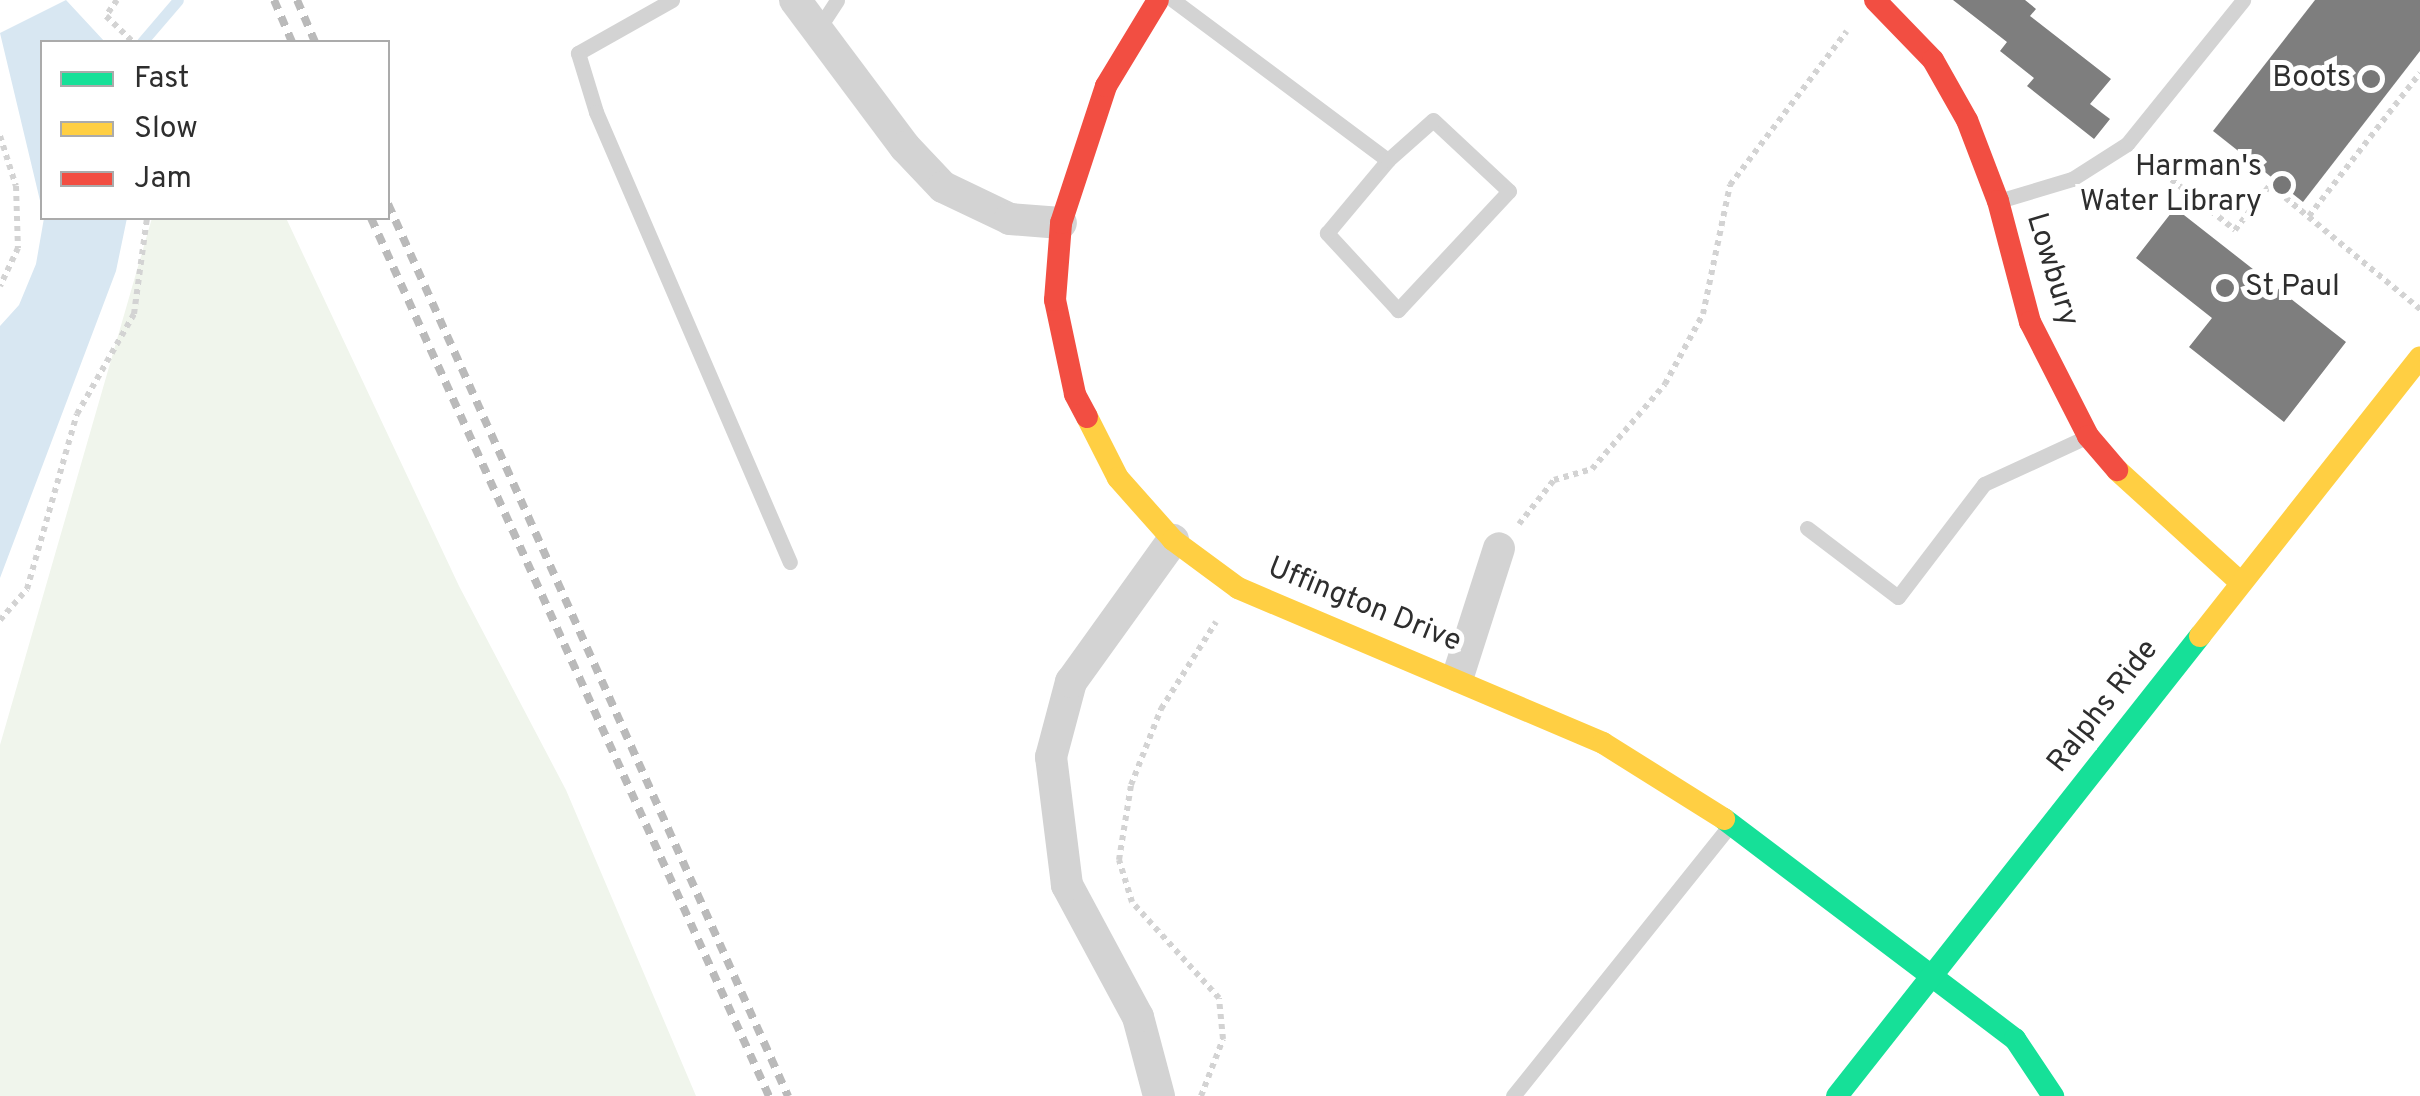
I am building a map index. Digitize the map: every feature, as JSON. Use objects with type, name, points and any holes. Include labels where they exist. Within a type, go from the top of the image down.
[{"type":"street","points":[[794,0],[828,14],[906,148],[944,187],[1010,219],[1061,223]]},
{"type":"street","name":"Uffington Drive","points":[[1158,0],[1106,86],[1061,223],[1055,300],[1075,394],[1118,478],[1172,540],[1238,588],[1458,676],[1603,743],[1730,824],[1872,927],[1932,980],[2016,1040],[2053,1096]]},
{"type":"street","name":"Lowbury","points":[[1875,0],[1933,60],[1967,120],[1998,201],[2030,322],[2088,436],[2132,488],[2239,581]]},
{"type":"street","name":"Ralphs Ride","points":[[1836,1096],[1932,980],[2239,581],[2414,378]]},
{"type":"street","points":[[1159,1096],[1138,1017],[1067,884],[1051,757],[1072,682],[1172,540]]},
{"type":"street","points":[[1458,676],[1499,548]]},
{"type":"lane","points":[[672,0],[578,54],[596,112],[790,562]]},
{"type":"lane","points":[[1172,0],[1388,160]]},
{"type":"lane","points":[[1998,201],[2072,179],[2127,144],[2243,0]]},
{"type":"lane","points":[[1433,120],[1509,191],[1398,310],[1327,233],[1388,160],[1433,120]]},
{"type":"lane","points":[[1807,528],[1898,597],[1984,484],[2088,436]]},
{"type":"lane","points":[[1514,1096],[1730,824]]},
{"type":"path","points":[[118,0],[106,16],[131,40]]},
{"type":"path","points":[[1499,548],[1554,480],[1592,469],[1665,384],[1703,314],[1730,185],[1850,26]]},
{"type":"path","points":[[2309,216],[2420,73]]},
{"type":"path","points":[[0,136],[16,186],[18,248],[0,286]]},
{"type":"path","points":[[2127,144],[2234,230],[2270,185],[2420,309]]},
{"type":"path","points":[[0,620],[27,589],[77,414],[134,314],[148,220]]},
{"type":"path","points":[[1202,1096],[1223,1039],[1219,998],[1132,902],[1119,860],[1131,785],[1161,709],[1238,588]]},
{"type":"shaded area","points":[[66,0],[103,40],[40,40],[40,201],[0,33]]},
{"type":"shaded area","points":[[44,220],[127,220],[116,271],[0,578],[0,326],[19,305],[36,264]]},
{"type":"shaded area","points":[[151,220],[287,220],[459,586],[566,790],[696,1096],[0,1096],[0,745]]},
{"type":"building","points":[[1953,0],[2025,0],[2036,9],[2030,16],[2111,79],[2090,104],[2110,119],[2094,139],[2027,86],[2034,78],[2000,51],[2007,42]]},
{"type":"building","points":[[2315,0],[2420,0],[2420,51],[2303,202],[2213,131]]},
{"type":"building","name":"St Paul","points":[[2175,208],[2346,342],[2284,422],[2189,347],[2212,318],[2136,258]]},
{"type":"waterway","points":[[144,40],[178,0]]},
{"type":"railway","points":[[274,0],[291,40]]},
{"type":"railway","points":[[297,0],[314,40]]},
{"type":"railway","points":[[390,208],[788,1096]]},
{"type":"railway","points":[[372,220],[769,1096]]},
{"type":"traffic: fast","points":[[1837,1096],[2200,636]]},
{"type":"traffic: fast","points":[[1724,819],[2015,1039],[2053,1096]]},
{"type":"traffic: slow","points":[[2200,636],[2420,357]]},
{"type":"traffic: slow","points":[[1087,417],[1118,478],[1173,540],[1238,588],[1603,743],[1724,819]]},
{"type":"traffic: slow","points":[[2117,470],[2239,581]]},
{"type":"traffic: jam","points":[[1087,417],[1075,394],[1055,300],[1061,223],[1106,86],[1158,0]]},
{"type":"traffic: jam","points":[[1875,0],[1933,60],[1967,120],[1998,201],[2030,322],[2088,436],[2117,470]]},
{"type":"place","name":"Boots","points":[[2371,79]]},
{"type":"place","name":"Harman's Water Library","points":[[2282,185]]},
{"type":"place","name":"St Paul","points":[[2225,288]]}]
